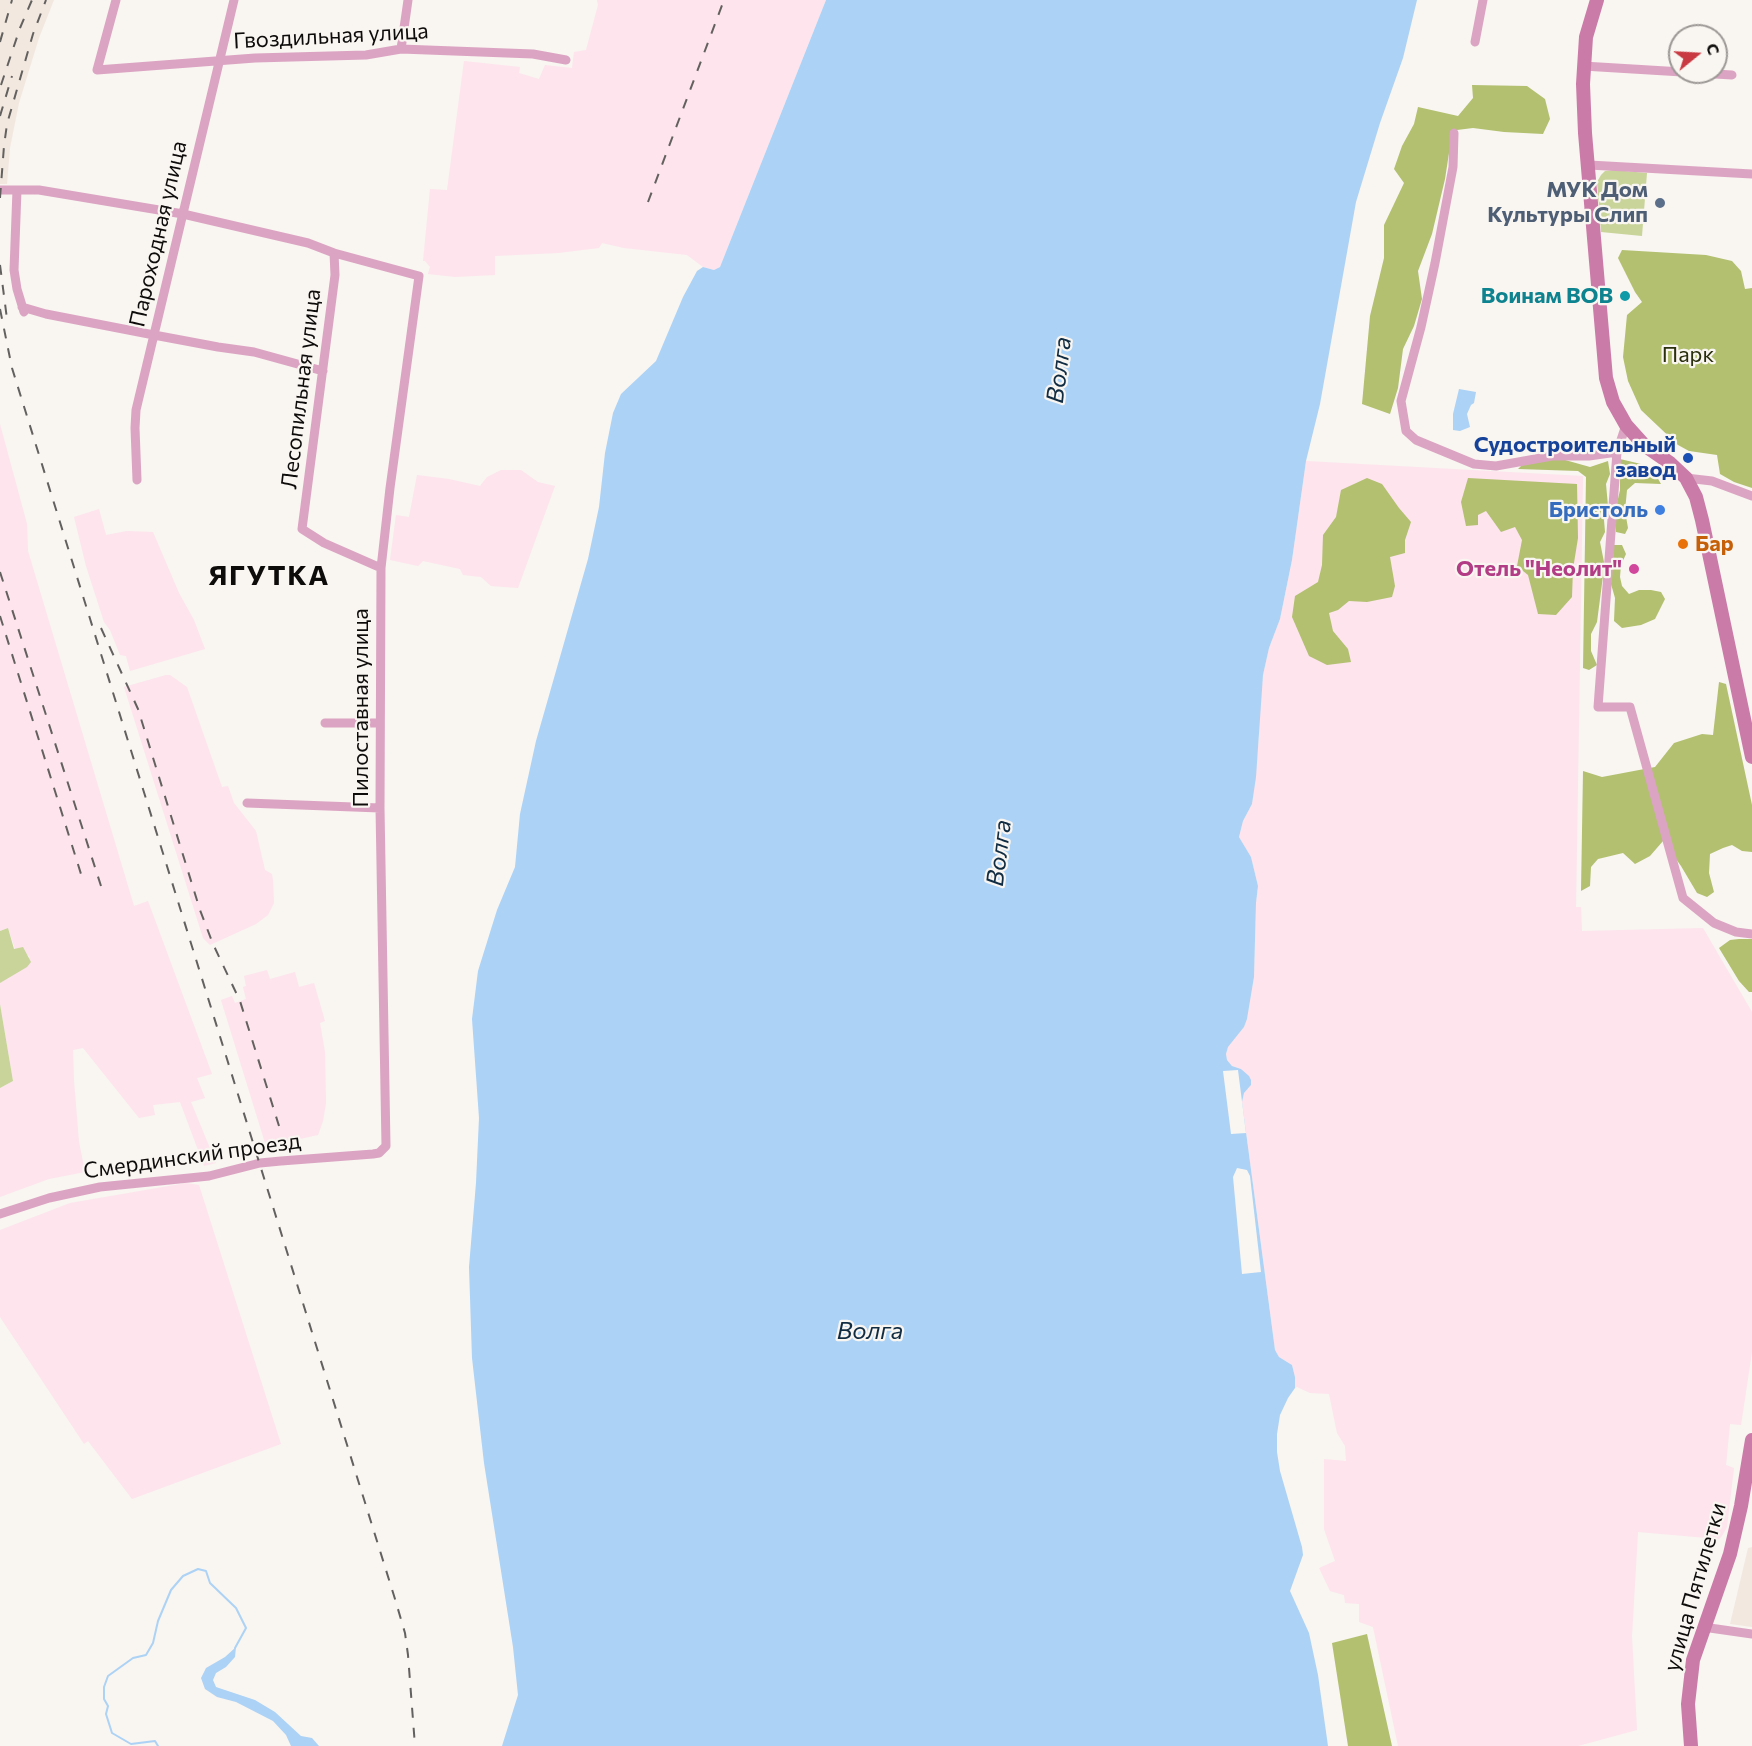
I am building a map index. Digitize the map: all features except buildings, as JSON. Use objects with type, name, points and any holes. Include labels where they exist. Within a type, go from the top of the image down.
[{"type":"main road","points":[[1597,0],[1586,37],[1583,66],[1585,124],[1606,378],[1613,402],[1626,425],[1644,445],[1670,463],[1686,478],[1700,508],[1752,757]]},
{"type":"main road","name":"улица Пятилетки","points":[[1691,1746],[1688,1704],[1693,1660],[1732,1545],[1743,1497],[1752,1440]]},
{"type":"street","name":"Гвоздильная улица","points":[[116,0],[98,70],[278,57],[366,55],[401,50],[533,54],[566,60]]},
{"type":"street","name":"Пароходная улица","points":[[137,480],[136,410],[234,0]]},
{"type":"street","points":[[401,50],[408,0]]},
{"type":"street","points":[[1475,42],[1483,0]]},
{"type":"street","points":[[1583,66],[1732,75]]},
{"type":"street","points":[[1454,133],[1453,166],[1437,252],[1421,327],[1401,401],[1406,431],[1416,440],[1474,464],[1496,466],[1552,456],[1589,456],[1617,452]]},
{"type":"street","points":[[1589,165],[1752,174]]},
{"type":"street","points":[[0,190],[39,190],[183,214],[308,243],[334,253]]},
{"type":"street","points":[[17,190],[14,270],[23,311],[254,352],[323,371]]},
{"type":"street","name":"Пилоставная улица","points":[[334,253],[419,276],[381,567],[380,808],[386,1143]]},
{"type":"street","name":"Лесопильная улица","points":[[334,253],[335,275],[302,529],[324,543],[381,567]]},
{"type":"street","points":[[1626,425],[1617,452],[1598,707],[1630,706],[1683,898],[1714,923],[1736,932],[1752,934]]},
{"type":"street","points":[[1686,478],[1712,481],[1752,496]]},
{"type":"street","points":[[325,723],[380,723]]},
{"type":"street","points":[[247,803],[380,808]]},
{"type":"street","name":"Смердинский проезд","points":[[0,1214],[49,1198],[100,1187],[208,1176],[270,1162],[373,1154],[383,1150],[386,1143]]},
{"type":"street","points":[[1703,1627],[1752,1634]]},
{"type":"shaded area","points":[[0,0],[54,0],[39,38],[19,103],[10,148],[7,184],[0,184]]},
{"type":"shaded area","points":[[597,0],[826,0],[720,267],[714,270],[703,267],[687,255],[624,248],[602,243],[599,248],[558,253],[495,256],[495,275],[455,277],[428,274],[430,267],[423,261],[430,189],[447,190],[464,61],[520,67],[519,73],[539,79],[545,65],[572,68],[574,52],[586,50],[598,5]]},
{"type":"shaded area","points":[[0,424],[27,524],[28,551],[134,906],[148,901],[212,1074],[197,1078],[205,1098],[191,1102],[216,1163],[204,1166],[180,1102],[153,1105],[155,1115],[139,1118],[83,1048],[73,1050],[79,1142],[85,1172],[49,1179],[0,1197],[0,1088],[13,1081],[0,1004],[0,983],[9,978],[30,957],[15,949],[8,928],[0,931]]},
{"type":"shaded area","points":[[1306,461],[1583,476],[1576,907],[1581,907],[1582,931],[1703,928],[1752,1012],[1752,1352],[1741,1425],[1730,1424],[1726,1465],[1734,1468],[1727,1527],[1719,1539],[1638,1532],[1632,1636],[1637,1730],[1578,1746],[1398,1746],[1373,1627],[1359,1622],[1359,1604],[1345,1603],[1344,1595],[1330,1591],[1319,1568],[1335,1561],[1324,1529],[1324,1459],[1346,1461],[1345,1446],[1337,1433],[1329,1394],[1310,1393],[1295,1388],[1292,1365],[1279,1357],[1275,1350],[1242,1102],[1244,1093],[1251,1085],[1241,1069],[1232,1066],[1227,1060],[1226,1054],[1228,1047],[1244,1027],[1247,1019],[1254,977],[1258,886],[1251,857],[1239,837],[1243,821],[1252,804],[1263,675],[1269,648],[1280,619],[1292,560]]},
{"type":"shaded area","points":[[501,470],[521,470],[538,482],[555,486],[518,588],[491,586],[481,577],[463,575],[460,569],[423,561],[418,566],[390,560],[396,515],[409,517],[417,475],[480,486],[487,477]]},
{"type":"shaded area","points":[[99,509],[106,535],[127,531],[153,532],[205,649],[130,671],[126,656],[120,655],[110,630],[104,622],[86,566],[74,517]]},
{"type":"shaded area","points":[[170,675],[187,687],[222,787],[228,786],[234,803],[256,831],[265,870],[272,874],[274,903],[268,915],[256,924],[210,945],[203,938],[124,687]]},
{"type":"shaded area","points":[[267,970],[270,979],[295,972],[299,987],[314,983],[325,1021],[320,1023],[325,1052],[326,1103],[318,1135],[273,1145],[265,1143],[221,1000],[232,996],[235,1003],[246,999],[243,987],[246,986],[244,976]]},
{"type":"shaded area","points":[[186,1183],[199,1185],[281,1444],[132,1499],[88,1441],[84,1444],[0,1317],[0,1230],[70,1203]]},
{"type":"shaded area","points":[[1752,1547],[1752,1627],[1730,1624],[1748,1548]]},
{"type":"green space","points":[[1472,85],[1527,86],[1545,99],[1550,119],[1543,134],[1473,128],[1457,130],[1451,140],[1445,179],[1432,234],[1418,271],[1422,299],[1414,326],[1403,349],[1398,388],[1390,414],[1362,404],[1370,316],[1384,258],[1384,225],[1404,183],[1394,169],[1402,146],[1414,124],[1418,107],[1458,116],[1473,98]]},
{"type":"green space","points":[[1605,171],[1647,173],[1642,236],[1601,232],[1597,182]]},
{"type":"green space","name":"Парк","points":[[1622,250],[1706,255],[1732,261],[1741,271],[1745,289],[1752,288],[1752,488],[1720,474],[1717,455],[1689,451],[1678,445],[1641,410],[1628,381],[1623,357],[1627,315],[1642,302],[1618,258]]},
{"type":"green space","points":[[1558,458],[1590,467],[1608,461],[1610,474],[1606,484],[1608,506],[1604,520],[1605,532],[1600,542],[1604,562],[1603,576],[1597,622],[1591,634],[1591,651],[1597,665],[1589,670],[1583,668],[1586,477],[1578,471],[1518,469],[1523,464]]},
{"type":"green space","points":[[1620,459],[1641,464],[1657,477],[1661,484],[1635,483],[1627,490],[1625,511],[1628,528],[1625,534],[1616,532],[1615,512],[1620,490]]},
{"type":"green space","points":[[1367,478],[1382,484],[1411,522],[1405,540],[1405,553],[1390,557],[1395,586],[1392,597],[1367,602],[1349,601],[1338,610],[1329,613],[1333,631],[1348,649],[1351,662],[1327,665],[1309,656],[1292,617],[1295,596],[1318,582],[1322,565],[1323,535],[1336,517],[1341,490]]},
{"type":"green space","points":[[1468,478],[1577,484],[1578,538],[1573,569],[1572,597],[1556,615],[1538,614],[1528,575],[1517,566],[1522,540],[1515,527],[1501,532],[1486,511],[1478,515],[1478,525],[1466,526],[1461,502]]},
{"type":"green space","points":[[1614,545],[1622,545],[1626,554],[1621,565],[1620,577],[1622,586],[1629,594],[1639,590],[1651,590],[1661,592],[1665,599],[1655,619],[1641,625],[1622,628],[1614,621],[1615,598],[1611,584]]},
{"type":"green space","points":[[1719,682],[1726,684],[1752,805],[1752,852],[1742,851],[1732,845],[1710,854],[1709,873],[1714,892],[1707,897],[1697,893],[1663,841],[1650,856],[1635,864],[1623,853],[1598,859],[1591,867],[1590,886],[1581,891],[1583,771],[1602,777],[1655,767],[1674,743],[1702,734],[1713,735]]},
{"type":"green space","points":[[8,928],[14,949],[23,947],[31,962],[27,967],[0,983],[0,931]]},
{"type":"green space","points":[[1752,939],[1752,992],[1749,992],[1739,981],[1719,948],[1730,940]]},
{"type":"green space","points":[[0,1004],[13,1081],[0,1088]]},
{"type":"green space","points":[[1367,1634],[1392,1746],[1348,1746],[1332,1643]]},
{"type":"water","name":"Волга","points":[[826,0],[1417,0],[1403,58],[1356,202],[1320,404],[1306,461],[1292,560],[1280,619],[1269,648],[1263,675],[1252,804],[1243,821],[1239,837],[1251,857],[1258,886],[1254,977],[1247,1019],[1244,1027],[1228,1047],[1226,1054],[1232,1066],[1241,1069],[1251,1080],[1251,1085],[1244,1093],[1242,1102],[1275,1350],[1279,1357],[1292,1365],[1295,1377],[1295,1388],[1280,1415],[1277,1452],[1303,1555],[1290,1591],[1309,1633],[1318,1675],[1328,1746],[502,1746],[518,1695],[513,1647],[484,1463],[472,1358],[469,1267],[479,1118],[472,1019],[478,971],[497,910],[515,867],[520,814],[536,741],[588,559],[599,507],[605,453],[613,413],[621,394],[656,361],[683,297],[697,271],[703,267],[714,270],[720,267]]},
{"type":"water","points":[[1459,389],[1476,392],[1474,403],[1467,414],[1470,427],[1460,431],[1453,430],[1453,414]]},
{"type":"water","points":[[236,1647],[235,1657],[226,1667],[216,1673],[213,1680],[216,1687],[255,1700],[275,1712],[301,1736],[312,1738],[319,1746],[291,1746],[286,1735],[273,1721],[236,1702],[217,1697],[205,1689],[201,1678],[206,1668],[225,1657]]},
{"type":"pier","points":[[1238,1070],[1246,1133],[1231,1134],[1223,1071]]},
{"type":"pier","points":[[1237,1168],[1247,1170],[1250,1176],[1261,1272],[1242,1274],[1233,1177]]},
{"type":"waterway","points":[[158,1746],[155,1741],[131,1744],[112,1733],[106,1714],[108,1706],[104,1699],[104,1687],[108,1676],[133,1658],[146,1655],[153,1643],[158,1621],[171,1590],[183,1576],[198,1569],[206,1571],[210,1583],[236,1608],[246,1628],[235,1648]]},
{"type":"railway","points":[[0,42],[12,0]]},
{"type":"railway","points":[[1,85],[32,0]]},
{"type":"railway","points":[[0,198],[7,124],[33,34],[46,0]]},
{"type":"railway","points":[[648,202],[724,0]]},
{"type":"railway","points":[[0,116],[12,76]]},
{"type":"railway","points":[[0,265],[7,319]]},
{"type":"railway","points":[[0,309],[12,368],[405,1633],[415,1746]]},
{"type":"railway","points":[[0,572],[101,886]]},
{"type":"railway","points":[[0,616],[81,874]]},
{"type":"railway","points":[[101,628],[138,709],[200,910],[240,1001],[279,1126]]},
{"type":"place","name":"МУК Дом Культуры Слип","points":[[1660,203]]},
{"type":"place","name":"Воинам ВОВ","points":[[1625,296]]},
{"type":"place","name":"Судостроительный завод","points":[[1688,458]]},
{"type":"place","name":"Бристоль","points":[[1660,510]]},
{"type":"place","name":"Бар","points":[[1683,544]]},
{"type":"place","name":"Отель \"Неолит\"","points":[[1634,569]]},
{"type":"district","name":"ЯГУТКА","points":[[269,576]]}]
